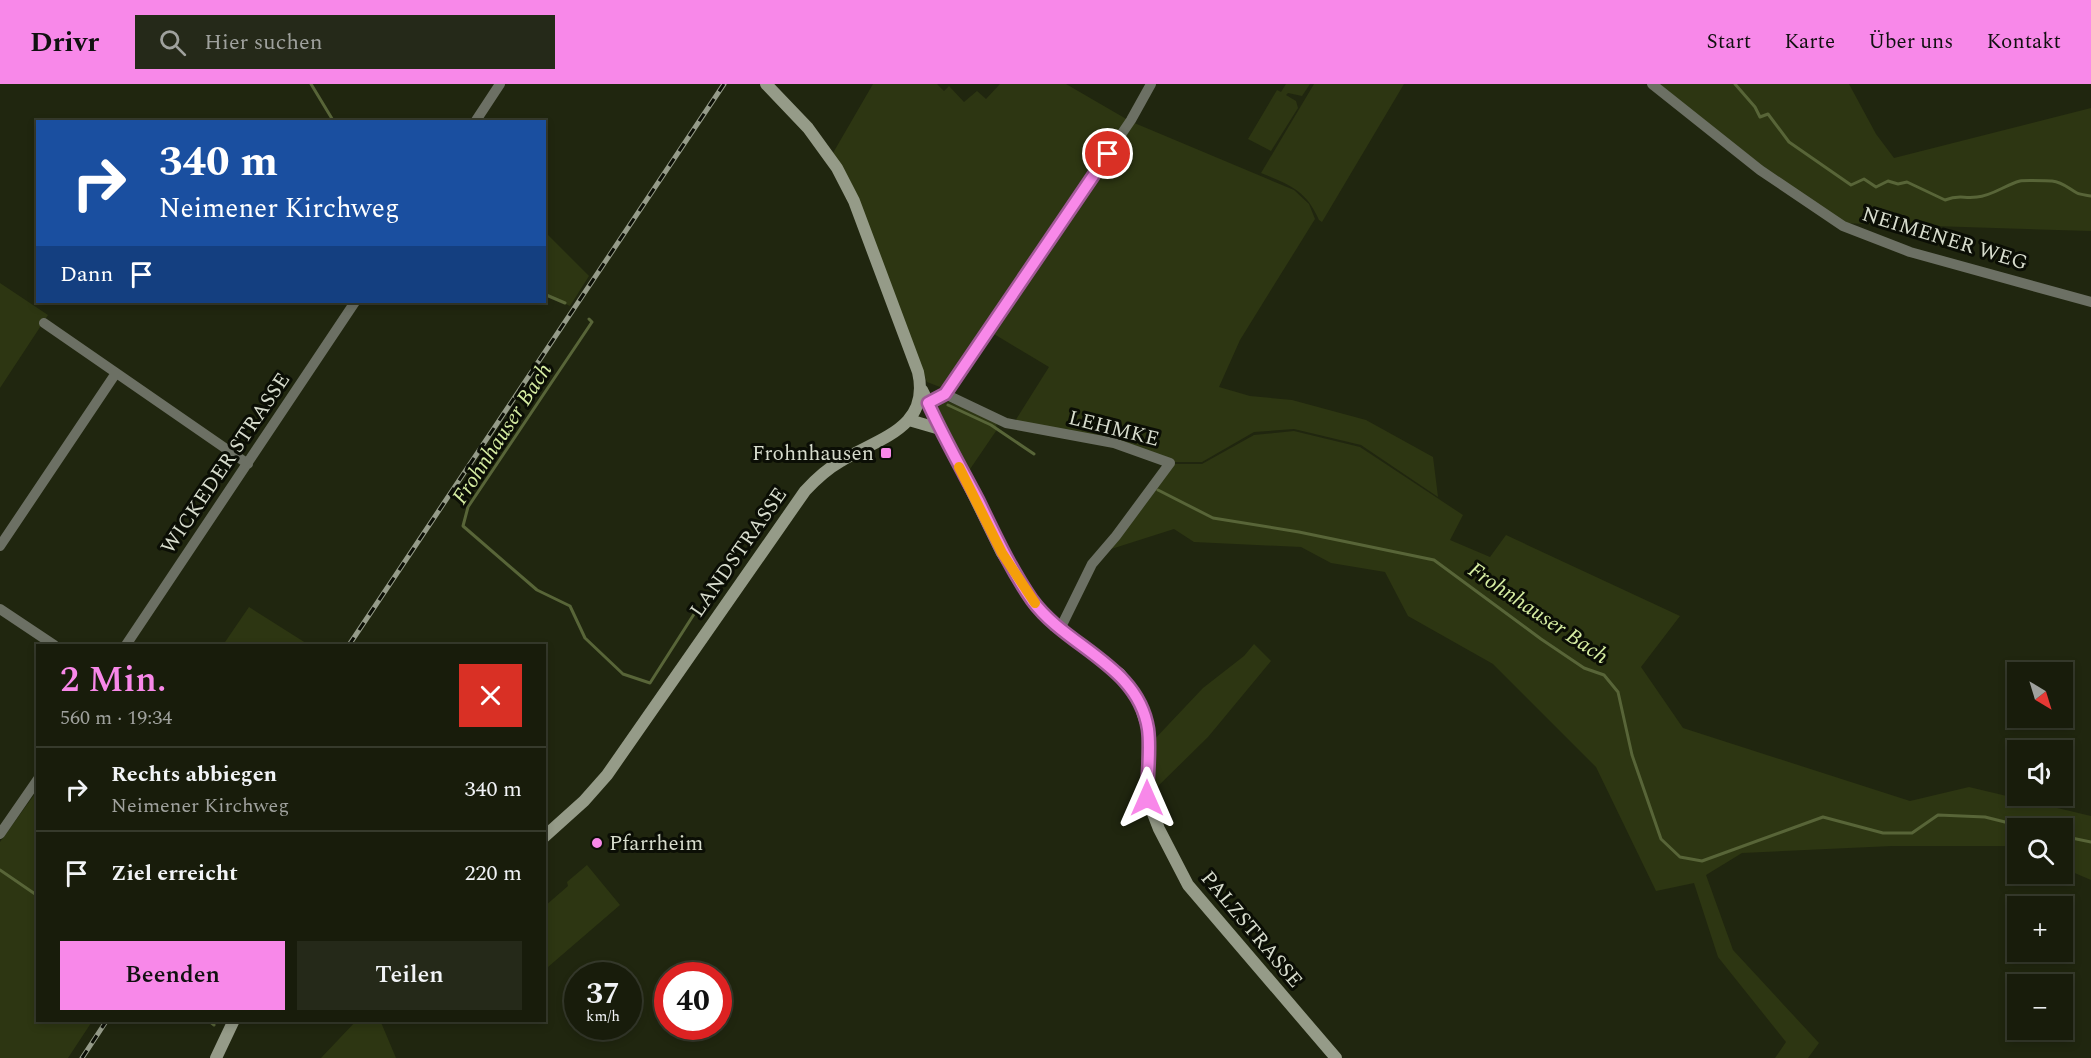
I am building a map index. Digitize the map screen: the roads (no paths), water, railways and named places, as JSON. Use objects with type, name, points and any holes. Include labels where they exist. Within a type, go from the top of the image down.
[{"type":"main road","points":[[766,84],[824,148],[854,201],[918,372],[921,389],[917,408],[909,420],[940,429]]},
{"type":"main road","name":"PALZSTRASSE","points":[[921,389],[1002,553],[1035,603],[1060,629],[1120,674],[1139,702],[1148,730],[1147,798],[1159,829],[1188,885],[1336,1058]]},
{"type":"main road","name":"LANDSTRASSE","points":[[546,835],[584,801],[607,775],[805,491],[828,468],[909,420]]},
{"type":"main road","points":[[216,1058],[233,1022]]},
{"type":"street","points":[[476,120],[500,84]]},
{"type":"street","points":[[928,403],[945,394],[1131,120],[1151,84]]},
{"type":"street","name":"NEIMENER WEG","points":[[1652,84],[1760,170],[1843,226],[1910,252],[2091,302]]},
{"type":"street","name":"WICKEDER STRASSE","points":[[127,644],[354,303]]},
{"type":"street","points":[[44,323],[248,464]]},
{"type":"street","points":[[0,546],[116,373]]},
{"type":"street","name":"LEHMKE","points":[[945,394],[1006,423],[1114,443],[1170,463],[1116,536],[1092,564],[1060,629]]},
{"type":"street","points":[[0,609],[52,644]]},
{"type":"street","points":[[0,834],[36,782]]},
{"type":"waterway","name":"Frohnhauser Bach","points":[[311,84],[333,120]]},
{"type":"waterway","points":[[1735,84],[1755,107],[1760,117],[1768,114],[1789,142],[1851,185],[1864,179],[1876,187],[1888,181],[1898,184],[1907,182],[1945,200],[1954,197],[1983,196],[2020,181],[2052,181],[2063,184],[2079,194],[2091,196]]},
{"type":"waterway","name":"Frohnhauser Bach","points":[[546,295],[565,303]]},
{"type":"waterway","name":"Frohnhauser Bach","points":[[589,319],[592,322],[468,507],[463,526],[537,590],[570,606],[585,638],[623,674],[650,683],[696,611]]},
{"type":"waterway","name":"Frohnhauser Bach","points":[[948,405],[991,425],[1034,454]]},
{"type":"waterway","name":"Frohnhauser Bach","points":[[1158,490],[1213,518],[1299,532],[1434,560],[1541,639],[1584,668],[1604,675],[1618,692],[1632,755],[1661,839],[1680,857],[1702,861],[1823,817],[1883,833],[1912,833],[1938,815],[1985,817],[2007,822]]},
{"type":"waterway","name":"Frohnhauser Bach","points":[[2073,838],[2091,842]]},
{"type":"waterway","points":[[0,870],[36,895]]},
{"type":"waterway","points":[[210,1022],[214,1025]]},
{"type":"railway","points":[[350,644],[724,84]]},
{"type":"railway","points":[[82,1058],[106,1022]]},
{"type":"place","name":"Frohnhausen","points":[[886,453]]},
{"type":"place","name":"Pfarrheim","points":[[597,843]]}]
